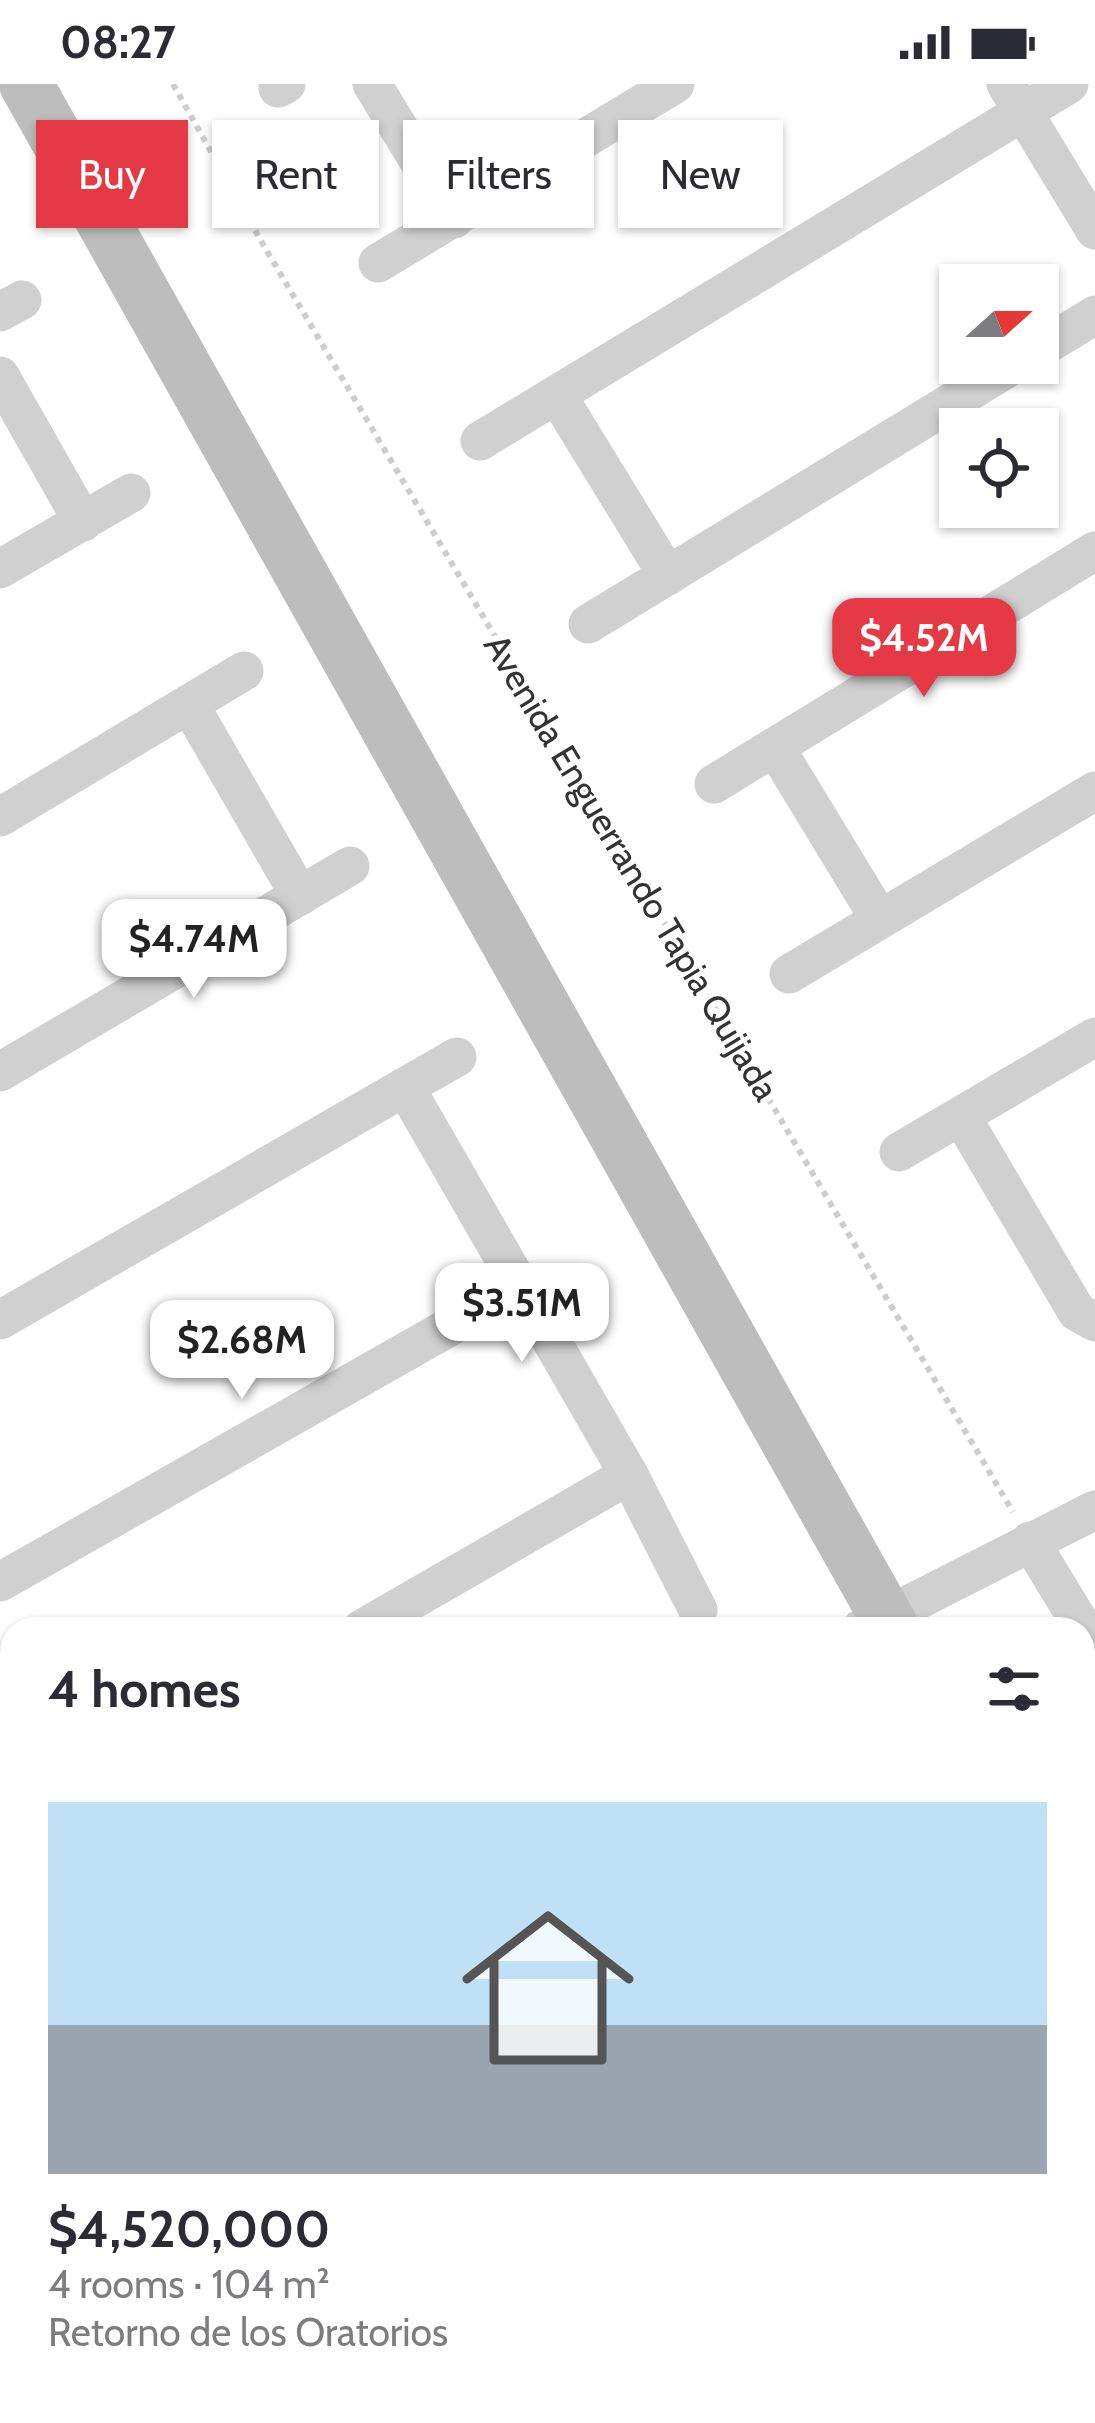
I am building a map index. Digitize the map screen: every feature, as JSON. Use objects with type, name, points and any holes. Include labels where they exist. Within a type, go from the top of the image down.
[{"type":"street","points":[[26,84],[876,1617]]},
{"type":"street","points":[[373,84],[403,134]]},
{"type":"street","points":[[594,133],[675,84]]},
{"type":"street","points":[[481,441],[1015,98],[1070,84]]},
{"type":"street","points":[[1015,98],[1095,230]]},
{"type":"street","points":[[378,262],[438,228]]},
{"type":"street","points":[[1059,337],[1095,315]]},
{"type":"street","points":[[0,376],[83,522]]},
{"type":"street","points":[[589,624],[982,384]]},
{"type":"street","points":[[557,394],[668,576]]},
{"type":"street","points":[[0,569],[131,493]]},
{"type":"street","points":[[714,784],[1095,551]]},
{"type":"street","points":[[0,817],[244,670]]},
{"type":"street","points":[[189,704],[300,896]]},
{"type":"street","points":[[776,747],[879,918]]},
{"type":"street","points":[[789,974],[1095,791]]},
{"type":"street","points":[[0,1072],[350,866]]},
{"type":"street","points":[[898,1152],[1095,1037]]},
{"type":"street","points":[[0,1320],[457,1057]]},
{"type":"street","points":[[405,1087],[629,1475],[698,1610]]},
{"type":"street","points":[[961,1116],[1077,1312],[1095,1322]]},
{"type":"street","points":[[0,1582],[520,1287]]},
{"type":"street","points":[[423,1614],[629,1475]]},
{"type":"street","points":[[894,1617],[1095,1510]]},
{"type":"street","points":[[1030,1541],[1076,1617]]},
{"type":"path","name":"Avenida Enguerrando Tapia Quijada","points":[[173,84],[261,241],[1030,1541]]}]
